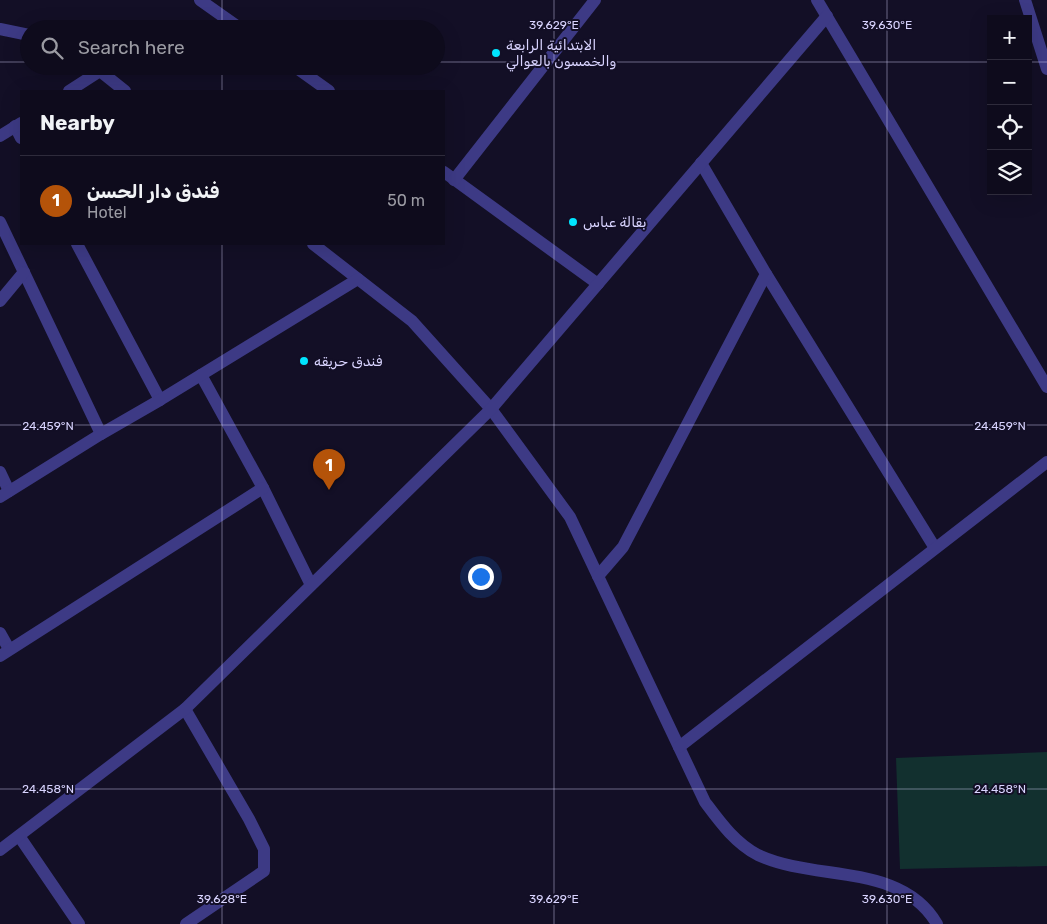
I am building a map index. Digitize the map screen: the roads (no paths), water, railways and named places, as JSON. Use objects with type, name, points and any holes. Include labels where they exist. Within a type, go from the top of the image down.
[{"type":"street","points":[[200,0],[228,20]]},
{"type":"street","points":[[595,0],[449,176],[598,284]]},
{"type":"street","points":[[817,0],[1047,388]]},
{"type":"street","points":[[1025,0],[1047,69]]},
{"type":"street","points":[[0,850],[185,709],[491,409],[827,16]]},
{"type":"street","points":[[0,29],[20,33]]},
{"type":"street","points":[[70,90],[88,75]]},
{"type":"street","points":[[103,75],[124,90]]},
{"type":"street","points":[[307,75],[328,90]]},
{"type":"street","points":[[0,136],[19,129]]},
{"type":"street","points":[[701,163],[766,274],[935,548]]},
{"type":"street","points":[[0,222],[101,434]]},
{"type":"street","points":[[78,245],[160,400]]},
{"type":"street","points":[[314,245],[412,321],[491,409],[570,517],[705,802],[727,831],[757,854],[792,867],[865,878],[896,887],[918,902],[933,917],[937,924]]},
{"type":"street","points":[[0,301],[24,272]]},
{"type":"street","points":[[598,576],[623,547],[766,274]]},
{"type":"street","points":[[0,472],[4,494],[358,279]]},
{"type":"street","points":[[201,375],[263,488],[312,585]]},
{"type":"street","points":[[679,747],[1047,462]]},
{"type":"street","points":[[0,633],[4,652],[263,488]]},
{"type":"street","points":[[185,709],[249,819],[264,849],[264,871],[186,924]]},
{"type":"street","points":[[19,836],[79,924]]},
{"type":"place","name":"الابتدائية الرابعة والخمسون بالعوالي","points":[[496,53]]},
{"type":"place","name":"بقالة عباس","points":[[573,222]]},
{"type":"place","name":"فندق حريقه","points":[[304,361]]},
{"type":"place","name":"فندق دار الحسن","points":[[329,490]]}]
